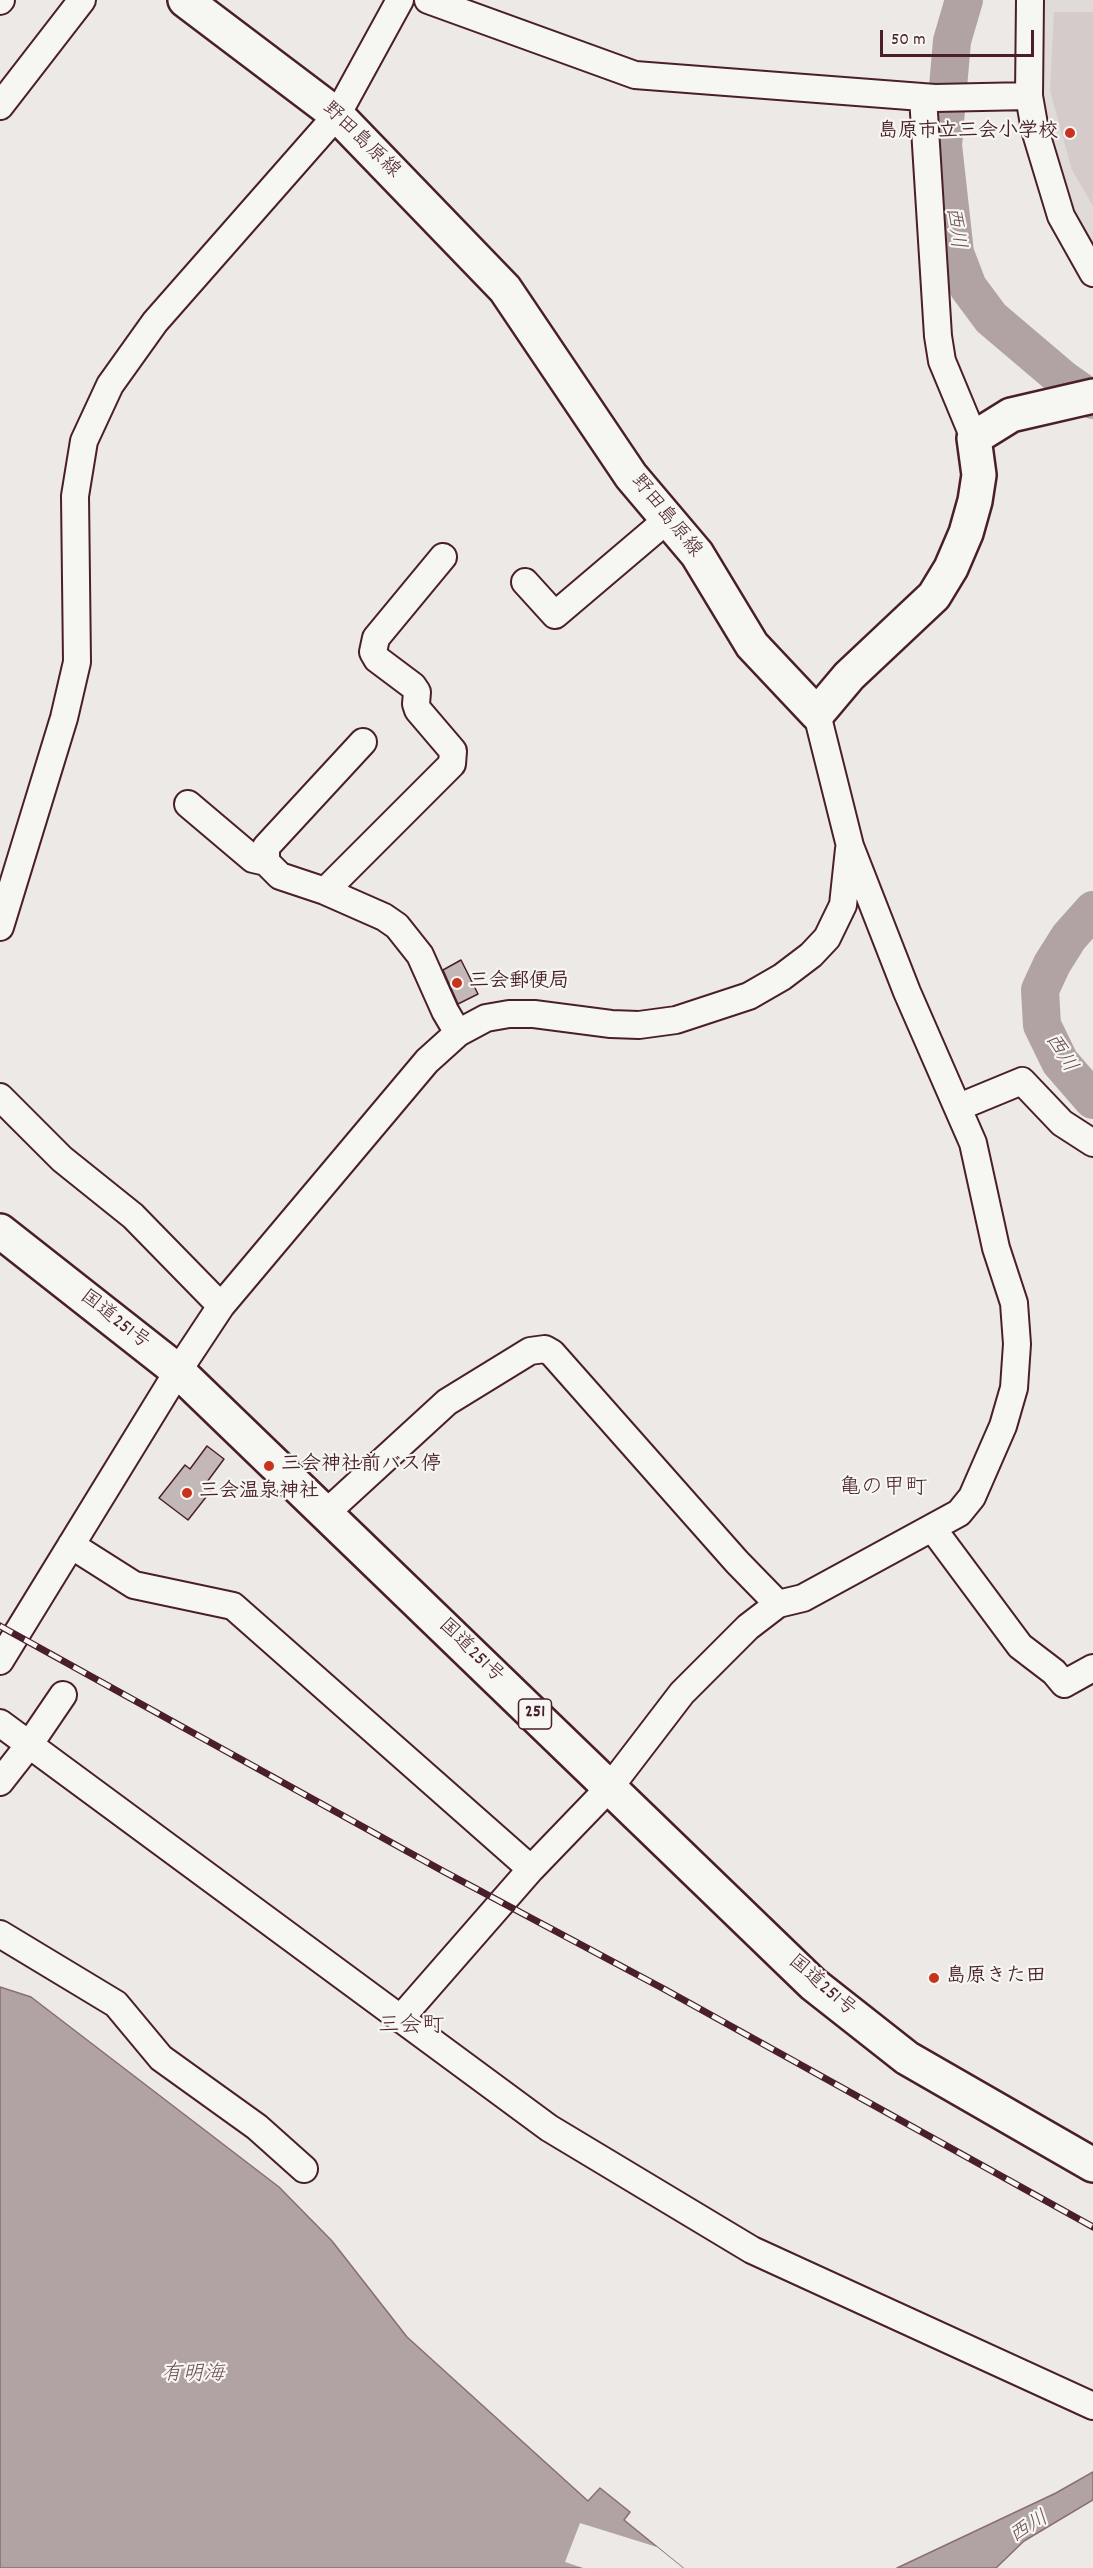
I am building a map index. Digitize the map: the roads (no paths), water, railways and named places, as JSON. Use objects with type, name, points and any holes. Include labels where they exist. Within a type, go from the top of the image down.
[{"type":"main road","name":"野田島原線","points":[[185,0],[337,115],[505,289],[632,476],[697,554],[752,645],[817,714]]},
{"type":"main road","points":[[817,714],[849,676],[934,596],[951,568],[966,533],[975,501],[979,476],[974,438],[1011,415],[1081,398]]},
{"type":"main road","name":"国道251号","points":[[0,1230],[178,1371],[813,1984],[898,2050],[1093,2165]]},
{"type":"street","points":[[0,106],[82,0]]},
{"type":"street","points":[[0,927],[64,718],[77,662],[75,496],[84,441],[110,385],[155,322],[337,115],[400,0]]},
{"type":"street","points":[[428,0],[635,75],[929,98],[1029,96]]},
{"type":"street","points":[[1030,0],[1029,96],[1040,150],[1061,216],[1093,273]]},
{"type":"street","points":[[929,98],[939,345],[942,361],[974,438]]},
{"type":"street","points":[[525,582],[555,615],[668,519]]},
{"type":"street","points":[[325,891],[452,764],[453,751],[418,710],[417,692],[413,686],[377,659],[373,652],[376,638],[442,557]]},
{"type":"street","points":[[400,2019],[531,1869],[610,1786],[682,1693],[748,1627],[777,1604],[803,1598],[959,1513],[972,1497],[1006,1417],[1014,1388],[1017,1344],[1014,1303],[996,1248],[973,1143],[908,992],[850,846],[817,714]]},
{"type":"street","points":[[266,862],[266,847],[363,742]]},
{"type":"street","points":[[188,804],[253,859],[266,862],[280,876],[325,891],[384,917],[397,926],[420,955],[445,1011],[458,1033]]},
{"type":"street","points":[[0,1661],[178,1371],[221,1306],[427,1061],[458,1033],[486,1018],[509,1014],[534,1014],[611,1024],[639,1025],[676,1020],[748,996],[782,977],[811,955],[827,938],[843,905],[850,846]]},
{"type":"street","points":[[959,1107],[1022,1081],[1062,1123],[1093,1143]]},
{"type":"street","points":[[0,1097],[62,1159],[133,1216],[221,1306]]},
{"type":"street","points":[[326,1513],[447,1402],[530,1351],[545,1349],[552,1353],[777,1604]]},
{"type":"street","points":[[933,1529],[1020,1646],[1054,1672],[1064,1684],[1093,1668]]},
{"type":"street","points":[[71,1545],[134,1585],[233,1606],[531,1869]]},
{"type":"street","points":[[0,1782],[63,1695]]},
{"type":"street","points":[[0,1723],[549,2128],[752,2250],[1093,2406]]},
{"type":"street","points":[[0,1934],[116,2004],[161,2058],[257,2127],[304,2169]]},
{"type":"water","name":"有明海","points":[[0,1987],[31,1997],[279,2187],[332,2241],[407,2337],[588,2501],[600,2488],[630,2512],[624,2520],[683,2568],[0,2568]]},
{"type":"water","points":[[1093,2472],[1093,2500],[1024,2541],[996,2568],[897,2568],[1056,2493]]},
{"type":"waterway","name":"西川","points":[[964,0],[952,41],[943,145],[955,253],[968,287],[991,318],[1064,380],[1093,400]]},
{"type":"waterway","name":"西川","points":[[1093,910],[1069,937],[1052,964],[1040,990],[1042,1025],[1060,1062],[1093,1100]]},
{"type":"railway","points":[[0,1626],[441,1870],[664,1989],[1093,2227]]},
{"type":"place","name":"島原市立三会小学校","points":[[1070,133]]},
{"type":"place","name":"三会郵便局","points":[[457,983]]},
{"type":"place","name":"三会神社前バス停","points":[[269,1466]]},
{"type":"place","name":"三会温泉神社","points":[[187,1493]]},
{"type":"place","name":"島原きた田","points":[[934,1978]]},
{"type":"district","name":"亀の甲町","points":[[883,1490]]},
{"type":"district","name":"三会町","points":[[411,2028]]}]
